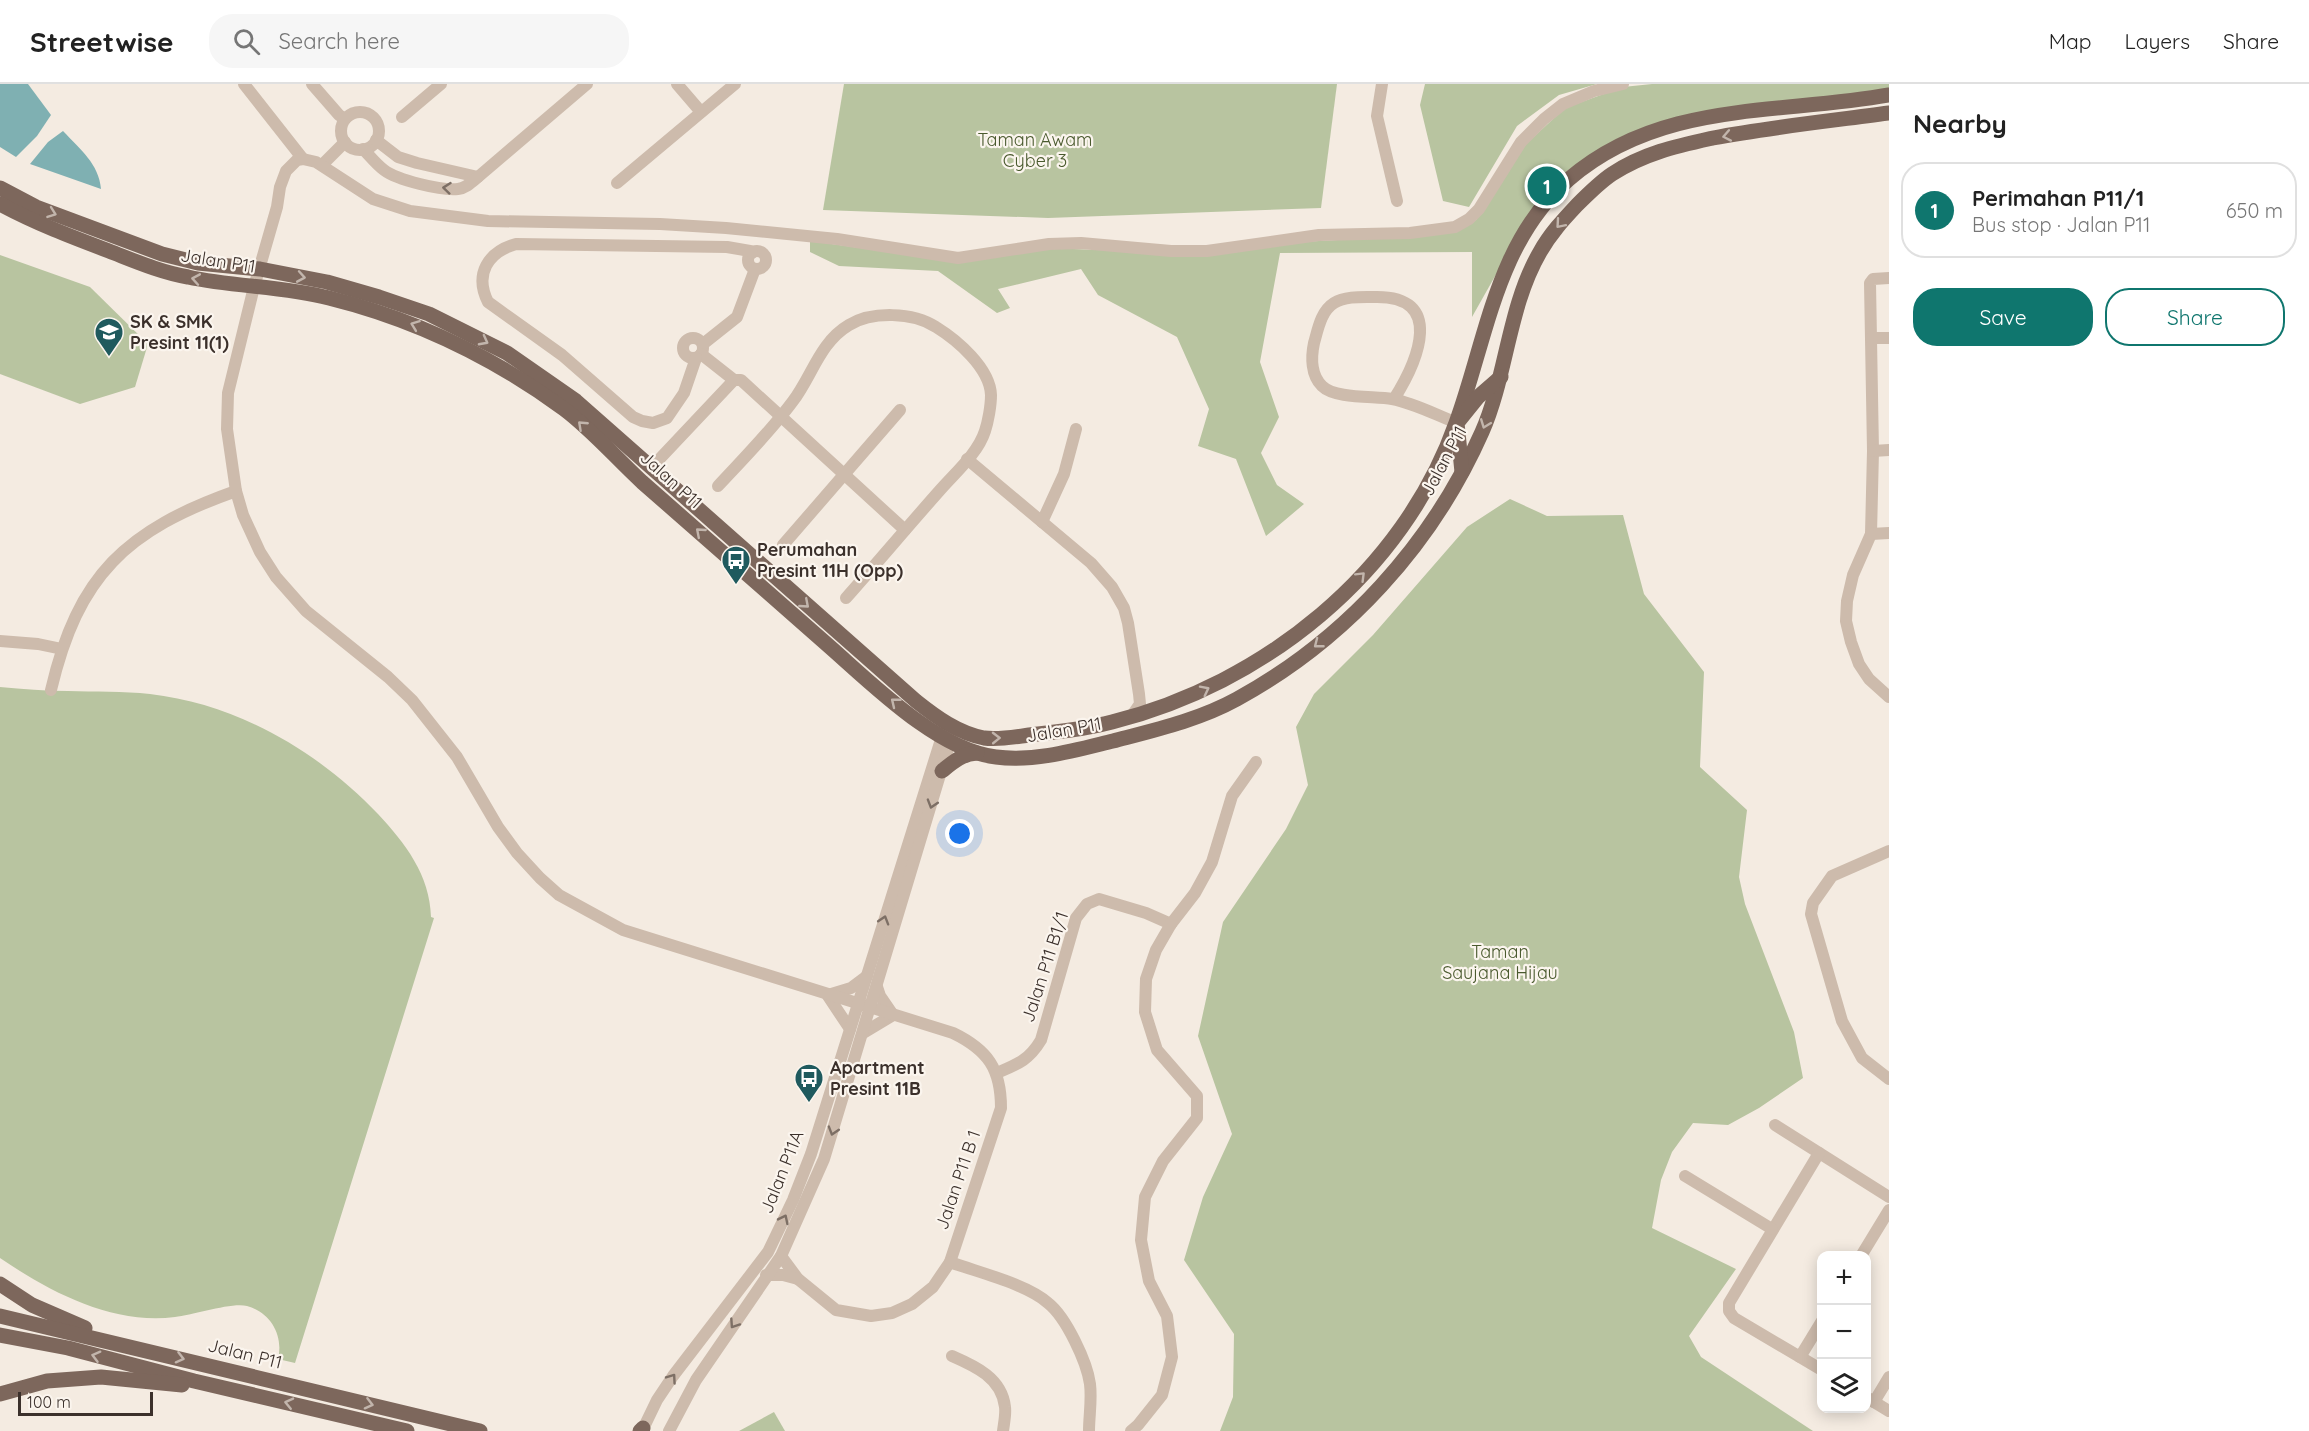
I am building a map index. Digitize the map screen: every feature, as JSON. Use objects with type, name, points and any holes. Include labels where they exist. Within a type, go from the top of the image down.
[{"type":"main road","name":"Jalan P11","points":[[0,188],[36,207],[162,254],[198,263],[260,270],[327,282],[379,297],[429,314],[507,353],[576,401],[916,701],[948,732],[997,738],[1086,729],[1167,706],[1227,678],[1277,648],[1331,606],[1375,562],[1418,502],[1444,454],[1457,423],[1494,299],[1519,241],[1540,207],[1568,180],[1596,158],[1621,143],[1686,121],[1729,112],[1818,105],[1889,94]]},
{"type":"main road","points":[[1818,105],[1812,110],[1812,117],[1817,120],[1830,121]]},
{"type":"main road","points":[[1770,127],[1794,121],[1797,118],[1796,112],[1785,107]]},
{"type":"main road","name":"Jalan P11","points":[[0,204],[29,220],[164,272],[194,279],[322,296],[371,309],[419,326],[465,347],[567,411],[656,494],[871,683],[948,732],[976,753],[994,757],[1031,758],[1149,732],[1204,714],[1236,699],[1295,662],[1347,620],[1378,591],[1428,531],[1482,432],[1501,376],[1517,311],[1537,256],[1557,227],[1610,175],[1658,150],[1770,127],[1889,113]]},
{"type":"main road","points":[[1462,471],[1457,423],[1478,397],[1501,376]]},
{"type":"main road","points":[[624,465],[651,468],[656,494]]},
{"type":"main road","points":[[942,771],[968,753],[976,753]]},
{"type":"main road","points":[[0,1284],[32,1305],[58,1318],[140,1349]]},
{"type":"main road","name":"Jalan P11","points":[[0,1316],[480,1431]]},
{"type":"main road","name":"Jalan P11","points":[[0,1335],[68,1348],[194,1381],[407,1431]]},
{"type":"main road","points":[[0,1394],[47,1381],[101,1377],[172,1385],[194,1381]]},
{"type":"street","points":[[244,84],[303,159],[322,165],[373,199],[410,212],[488,221],[660,224],[726,228],[837,239],[958,258],[1049,244],[1081,243],[1172,251],[1207,251],[1319,235],[1410,232],[1455,227],[1469,219],[1479,209],[1521,141],[1544,119],[1563,104],[1594,91],[1623,84]]},
{"type":"street","points":[[312,84],[345,119]]},
{"type":"street","points":[[402,117],[441,84]]},
{"type":"street","points":[[363,149],[391,174],[443,188],[458,189],[467,186],[587,84]]},
{"type":"street","points":[[677,84],[701,112]]},
{"type":"street","points":[[617,183],[735,84]]},
{"type":"street","points":[[1382,84],[1377,116],[1397,201]]},
{"type":"street","points":[[356,112],[368,113],[377,122],[379,135],[369,148],[353,148],[345,142],[342,131],[345,119],[356,112]]},
{"type":"street","points":[[376,140],[398,157],[478,177]]},
{"type":"street","points":[[322,165],[345,142]]},
{"type":"street","points":[[391,174],[398,157]]},
{"type":"street","name":"Jalan P11 B 1","points":[[303,159],[291,165],[283,179],[228,393],[227,429],[236,491],[243,515],[260,552],[276,577],[306,611],[388,677],[412,700],[457,757],[498,827],[517,853],[559,895],[611,925],[858,1005],[953,1033],[980,1049],[997,1073],[1001,1090],[1001,1108],[950,1262],[933,1287],[912,1304],[892,1313],[871,1316],[836,1310],[798,1279],[781,1256]]},
{"type":"street","points":[[516,244],[727,247],[762,253],[766,259],[764,265],[755,269],[737,317],[700,352],[684,393],[667,418],[653,423],[633,417],[562,355],[488,302],[484,293],[484,285],[489,259],[500,249],[516,244]]},
{"type":"street","points":[[1889,278],[1873,279],[1870,283],[1873,451],[1871,534],[1853,575],[1847,601],[1846,621],[1859,664],[1869,679],[1889,697]]},
{"type":"street","points":[[1394,399],[1409,376],[1420,338],[1419,314],[1409,302],[1389,296],[1353,297],[1334,303],[1320,321],[1313,349],[1313,372],[1322,387],[1338,394],[1394,399],[1457,423]]},
{"type":"street","points":[[718,486],[782,416],[804,385],[823,350],[833,337],[848,325],[863,318],[912,317],[929,322],[965,349],[982,373],[991,394],[985,432],[967,459],[846,598]]},
{"type":"street","points":[[1871,338],[1889,338]]},
{"type":"street","points":[[700,352],[734,380],[741,380],[905,530]]},
{"type":"street","points":[[651,468],[734,380]]},
{"type":"street","points":[[783,545],[900,410]]},
{"type":"street","points":[[1042,522],[1064,474],[1076,429]]},
{"type":"street","points":[[1873,451],[1889,450]]},
{"type":"street","points":[[967,459],[1090,563],[1112,587],[1124,608],[1128,623],[1139,694],[1140,704],[1131,718]]},
{"type":"street","points":[[51,690],[62,649],[74,617],[85,598],[117,556],[165,521],[204,502],[236,491]]},
{"type":"street","points":[[1871,534],[1889,533]]},
{"type":"street","points":[[0,640],[62,649]]},
{"type":"street","points":[[1139,694],[1157,705],[1167,706]]},
{"type":"street","name":"Jalan P11A","points":[[642,1430],[657,1400],[673,1377],[768,1251],[793,1200],[856,1031],[870,1008],[877,987],[942,771],[948,732]]},
{"type":"street","name":"Jalan P11A","points":[[669,1431],[696,1380],[781,1256],[824,1159],[856,1031],[858,1005],[948,732]]},
{"type":"street","points":[[1131,1431],[1162,1395],[1172,1357],[1167,1316],[1149,1281],[1141,1240],[1144,1197],[1163,1161],[1197,1118],[1197,1096],[1157,1050],[1145,1012],[1146,979],[1156,950],[1171,924],[1195,893],[1212,862],[1232,796],[1256,762]]},
{"type":"street","points":[[1889,851],[1832,876],[1813,903],[1810,914],[1842,1021],[1862,1058],[1889,1079]]},
{"type":"street","name":"Jalan P11 B1/1","points":[[997,1073],[1021,1062],[1033,1053],[1041,1040],[1076,918],[1087,904],[1099,899],[1146,913],[1171,924]]},
{"type":"street","points":[[867,976],[843,992],[827,995],[856,1031],[893,1015],[880,996],[877,987]]},
{"type":"street","points":[[1775,1125],[1889,1197]]},
{"type":"street","points":[[1817,1368],[1734,1318],[1729,1311],[1729,1303],[1819,1153]]},
{"type":"street","points":[[1685,1176],[1772,1229]]},
{"type":"street","points":[[1864,1251],[1889,1210]]},
{"type":"street","points":[[950,1262],[1028,1290],[1049,1303],[1064,1321],[1087,1369],[1090,1386],[1089,1431]]},
{"type":"street","points":[[766,1275],[783,1275],[798,1279]]},
{"type":"street","points":[[1800,1357],[1817,1328]]},
{"type":"street","points":[[952,1356],[982,1370],[1000,1390],[1005,1407],[1003,1431]]},
{"type":"street","points":[[1871,1398],[1889,1377]]},
{"type":"street","points":[[1871,1400],[1889,1411]]},
{"type":"green space","name":"Taman Awam Cyber 3","points":[[844,84],[1337,84],[1321,208],[1048,218],[823,210]]},
{"type":"green space","points":[[1425,84],[1597,84],[1559,95],[1517,126],[1469,207],[1443,201],[1420,105]]},
{"type":"green space","points":[[1652,84],[1889,84],[1889,88],[1871,93],[1693,114],[1623,136],[1547,184],[1472,317],[1472,252],[1280,253],[1260,362],[1279,417],[1261,453],[1277,485],[1304,504],[1266,536],[1236,459],[1198,446],[1209,409],[1177,337],[1098,295],[1081,269],[998,289],[1010,308],[997,313],[938,271],[839,266],[810,252],[810,241],[962,262],[1048,248],[1125,251],[1434,235],[1476,220],[1526,144],[1565,108],[1623,87]]},
{"type":"green space","points":[[0,255],[90,287],[148,344],[135,387],[80,404],[0,374]]},
{"type":"green space","name":"Taman Saujana Hijau","points":[[1510,499],[1547,516],[1623,515],[1644,594],[1704,672],[1700,767],[1747,810],[1739,877],[1745,904],[1794,1032],[1803,1078],[1759,1108],[1728,1125],[1693,1123],[1672,1152],[1661,1180],[1652,1228],[1736,1269],[1689,1336],[1701,1357],[1813,1431],[1220,1431],[1233,1397],[1234,1334],[1184,1260],[1203,1197],[1232,1134],[1198,1036],[1223,922],[1286,829],[1308,785],[1296,727],[1314,694],[1373,635],[1467,527]]},
{"type":"green space","points":[[0,687],[150,694],[182,699],[245,720],[302,751],[355,791],[398,836],[421,874],[430,902],[431,917],[434,918],[295,1363],[278,1359],[279,1341],[273,1326],[262,1313],[247,1306],[222,1307],[175,1317],[128,1316],[105,1311],[61,1294],[0,1258]]},
{"type":"green space","points":[[774,1412],[785,1431],[739,1431]]},
{"type":"water","points":[[0,84],[28,84],[51,115],[37,136],[16,157],[0,147]]},
{"type":"water","points":[[63,131],[93,164],[101,189],[30,164],[48,142]]},
{"type":"place","name":"Perimahan P11/1","points":[[1547,186]]},
{"type":"place","name":"SK & SMK Presint 11(1)","points":[[109,358]]},
{"type":"place","name":"Perumahan Presint 11H (Opp)","points":[[736,586]]},
{"type":"place","name":"Apartment Presint 11B","points":[[809,1104]]}]
